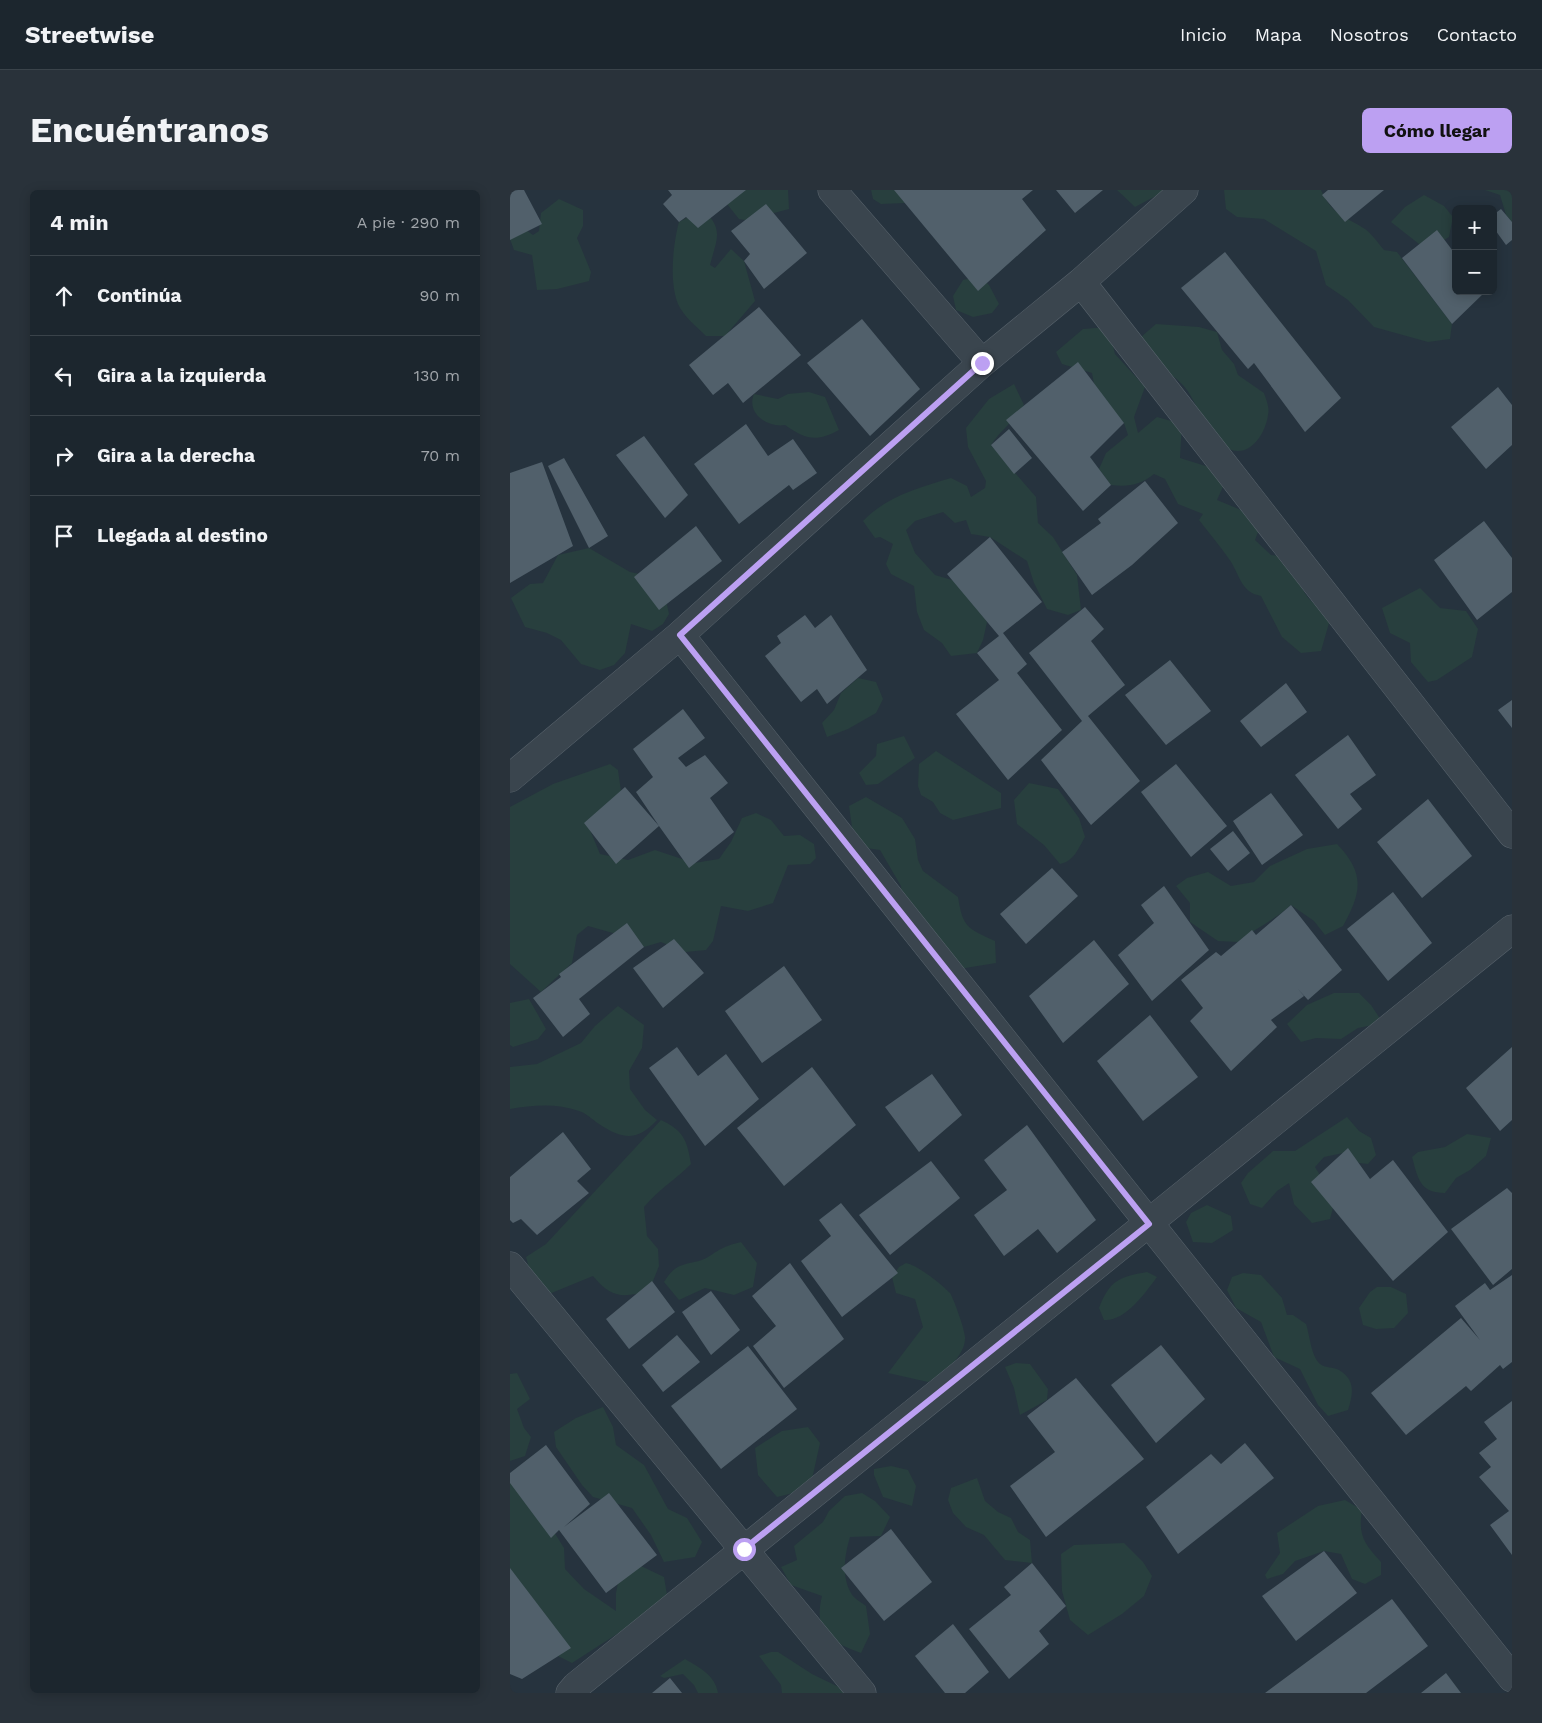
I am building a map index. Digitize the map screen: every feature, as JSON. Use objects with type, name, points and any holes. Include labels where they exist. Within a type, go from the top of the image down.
[{"type":"street","points":[[832,190],[982,363]]},
{"type":"street","points":[[510,778],[680,635],[982,363],[1081,282],[1184,190]]},
{"type":"street","points":[[1081,282],[1512,834]]},
{"type":"street","points":[[680,635],[1512,1678]]},
{"type":"street","points":[[570,1693],[576,1686],[744,1549],[1512,930]]},
{"type":"street","points":[[510,1266],[862,1693]]},
{"type":"green space","points":[[729,190],[788,190],[789,209],[774,213],[757,222],[739,219],[727,204]]},
{"type":"green space","points":[[871,190],[912,190],[905,203],[881,204],[873,199]]},
{"type":"green space","points":[[1117,190],[1167,190],[1135,207]]},
{"type":"green space","points":[[1224,190],[1321,190],[1334,210],[1368,231],[1384,250],[1397,252],[1452,324],[1450,339],[1428,342],[1374,327],[1348,300],[1326,285],[1316,251],[1264,219],[1237,217],[1226,209]]},
{"type":"green space","points":[[1485,190],[1512,190],[1512,222],[1506,215],[1500,195]]},
{"type":"green space","points":[[1424,195],[1444,206],[1452,216],[1449,237],[1439,243],[1419,244],[1391,222],[1405,207]]},
{"type":"green space","points":[[559,199],[583,210],[583,226],[577,238],[591,272],[589,281],[557,289],[537,290],[532,255],[514,250],[510,239],[523,228],[533,235],[539,231],[541,213]]},
{"type":"green space","points":[[703,209],[714,223],[717,235],[710,265],[715,268],[731,249],[744,261],[755,301],[725,336],[706,336],[690,321],[678,304],[675,295],[673,263],[679,222]]},
{"type":"green space","points":[[980,276],[989,285],[999,304],[992,313],[973,317],[956,310],[953,296],[963,280]]},
{"type":"green space","points":[[1156,324],[1199,327],[1217,332],[1222,350],[1234,364],[1238,375],[1264,393],[1267,401],[1266,423],[1263,432],[1253,445],[1239,451],[1231,450],[1222,445],[1207,427],[1187,390],[1148,355],[1141,337]]},
{"type":"green space","points":[[1108,327],[1115,354],[1145,387],[1134,417],[1138,433],[1157,417],[1182,424],[1180,458],[1212,468],[1226,480],[1217,500],[1246,512],[1260,527],[1255,540],[1271,555],[1297,558],[1300,579],[1305,593],[1308,598],[1331,616],[1321,651],[1301,653],[1282,637],[1261,596],[1249,591],[1241,582],[1229,559],[1199,520],[1203,514],[1178,504],[1165,479],[1154,474],[1144,481],[1134,484],[1123,486],[1111,485],[1099,469],[1106,453],[1128,435],[1124,423],[1096,395],[1092,373],[1062,364],[1056,352],[1083,329]]},
{"type":"green space","points":[[1014,384],[1024,405],[1017,416],[991,445],[1036,497],[1038,523],[1053,537],[1077,575],[1081,610],[1068,615],[1047,609],[1034,583],[1027,561],[990,537],[971,534],[966,520],[955,523],[943,512],[915,521],[906,530],[915,553],[935,575],[952,580],[970,592],[987,622],[983,640],[977,653],[951,656],[942,643],[924,630],[917,612],[914,586],[891,574],[886,564],[893,544],[880,537],[875,538],[863,521],[872,512],[893,499],[915,489],[951,478],[967,486],[971,497],[985,488],[986,481],[968,447],[966,428],[989,399]]},
{"type":"green space","points":[[809,392],[825,397],[839,430],[818,438],[812,438],[799,434],[785,425],[765,422],[753,407],[754,394],[778,399],[788,394]]},
{"type":"green space","points":[[589,548],[630,572],[644,575],[665,596],[669,614],[663,624],[652,631],[631,624],[625,653],[614,665],[600,670],[581,664],[561,640],[547,633],[525,627],[511,598],[530,584],[543,583],[558,555]]},
{"type":"green space","points":[[1420,588],[1440,608],[1466,611],[1478,629],[1472,657],[1437,680],[1428,682],[1411,662],[1410,643],[1390,633],[1382,608]]},
{"type":"green space","points":[[858,678],[876,682],[883,699],[876,713],[848,729],[827,737],[822,723],[834,710],[841,693]]},
{"type":"green space","points":[[904,736],[915,758],[878,784],[866,785],[859,773],[876,756],[877,744]]},
{"type":"green space","points":[[936,751],[1001,793],[1001,808],[953,820],[940,813],[933,802],[921,795],[918,786],[919,764]]},
{"type":"green space","points":[[610,764],[618,770],[621,791],[590,830],[600,854],[628,860],[655,850],[694,863],[719,859],[731,842],[742,818],[756,813],[771,820],[784,836],[800,835],[814,844],[816,858],[810,864],[788,865],[773,903],[748,911],[721,906],[713,941],[706,950],[685,952],[661,942],[644,947],[627,937],[588,926],[577,935],[572,963],[541,992],[510,964],[510,807],[553,784]]},
{"type":"green space","points":[[1029,783],[1058,789],[1079,818],[1085,837],[1075,854],[1065,862],[1060,864],[1044,845],[1017,824],[1014,800]]},
{"type":"green space","points":[[866,797],[902,818],[915,839],[918,860],[923,871],[958,897],[962,915],[972,930],[995,941],[996,963],[947,971],[902,913],[901,886],[880,850],[866,848],[852,827],[849,806]]},
{"type":"green space","points":[[1337,844],[1352,864],[1358,883],[1354,903],[1343,926],[1325,935],[1314,921],[1291,905],[1238,942],[1218,941],[1190,922],[1190,903],[1176,886],[1187,878],[1208,872],[1231,886],[1254,882],[1270,866],[1307,849]]},
{"type":"green space","points":[[1334,993],[1359,993],[1371,1005],[1383,1023],[1358,1028],[1341,1039],[1316,1038],[1301,1042],[1287,1024],[1307,1005]]},
{"type":"green space","points":[[529,999],[546,1029],[538,1039],[513,1047],[510,1045],[510,1003]]},
{"type":"green space","points":[[618,1006],[644,1025],[642,1048],[629,1071],[630,1089],[645,1110],[657,1120],[650,1127],[637,1135],[630,1136],[616,1133],[582,1112],[570,1108],[528,1106],[510,1109],[510,1067],[537,1064],[581,1043],[595,1026]]},
{"type":"green space","points":[[1347,1117],[1359,1131],[1371,1138],[1376,1155],[1368,1164],[1359,1163],[1343,1153],[1324,1157],[1315,1167],[1335,1200],[1330,1219],[1312,1223],[1294,1204],[1289,1183],[1277,1191],[1262,1208],[1250,1204],[1241,1183],[1248,1173],[1273,1151],[1295,1151]]},
{"type":"green space","points":[[661,1120],[680,1132],[686,1142],[691,1164],[644,1207],[647,1236],[658,1249],[659,1266],[649,1291],[631,1295],[618,1294],[606,1289],[593,1276],[549,1294],[533,1282],[526,1257],[546,1244]]},
{"type":"green space","points":[[1467,1134],[1491,1138],[1486,1156],[1470,1170],[1456,1178],[1445,1193],[1425,1187],[1418,1178],[1412,1157],[1418,1152],[1445,1147]]},
{"type":"green space","points":[[1207,1205],[1231,1216],[1233,1230],[1212,1243],[1193,1242],[1186,1222],[1191,1213]]},
{"type":"green space","points":[[741,1242],[757,1263],[753,1287],[734,1295],[705,1288],[679,1300],[664,1282],[674,1269],[702,1260],[724,1248]]},
{"type":"green space","points":[[906,1263],[923,1271],[950,1293],[959,1314],[965,1337],[962,1351],[952,1364],[928,1382],[888,1373],[923,1327],[915,1299],[896,1293],[892,1277],[899,1267]]},
{"type":"green space","points":[[1147,1272],[1157,1277],[1141,1298],[1120,1316],[1104,1320],[1099,1308],[1107,1291],[1122,1278]]},
{"type":"green space","points":[[1243,1273],[1261,1275],[1282,1298],[1287,1315],[1293,1315],[1306,1324],[1313,1351],[1320,1364],[1339,1370],[1348,1378],[1351,1383],[1352,1393],[1348,1410],[1328,1416],[1318,1405],[1300,1369],[1274,1357],[1261,1322],[1236,1308],[1227,1290],[1232,1277]]},
{"type":"green space","points":[[1377,1287],[1391,1287],[1406,1294],[1408,1313],[1394,1328],[1376,1329],[1363,1325],[1359,1308],[1370,1292]]},
{"type":"green space","points":[[1016,1363],[1030,1364],[1048,1389],[1047,1400],[1020,1415],[1014,1388],[1005,1367]]},
{"type":"green space","points":[[517,1373],[530,1399],[517,1409],[524,1428],[531,1437],[525,1456],[510,1461],[510,1374]]},
{"type":"green space","points":[[603,1407],[613,1427],[616,1445],[644,1465],[668,1509],[687,1518],[702,1542],[695,1557],[664,1562],[651,1535],[632,1508],[593,1497],[582,1485],[556,1447],[554,1432],[576,1418]]},
{"type":"green space","points":[[808,1427],[820,1443],[812,1479],[797,1492],[777,1497],[758,1475],[755,1448],[782,1431]]},
{"type":"green space","points":[[891,1466],[908,1470],[916,1486],[912,1506],[883,1497],[874,1475],[874,1469]]},
{"type":"green space","points":[[977,1478],[985,1501],[998,1512],[1011,1518],[1018,1532],[1030,1540],[1032,1563],[1005,1560],[984,1535],[966,1527],[953,1513],[948,1500],[951,1488]]},
{"type":"green space","points":[[510,1480],[551,1527],[564,1548],[565,1569],[584,1589],[616,1611],[616,1593],[620,1573],[641,1566],[664,1577],[668,1601],[572,1663],[558,1656],[510,1575]]},
{"type":"green space","points":[[862,1493],[875,1501],[890,1517],[881,1536],[850,1537],[847,1551],[846,1579],[852,1595],[866,1606],[870,1634],[861,1653],[841,1644],[826,1634],[820,1619],[822,1596],[791,1585],[781,1567],[797,1560],[794,1546],[823,1522],[829,1511],[845,1496]]},
{"type":"green space","points":[[1345,1500],[1362,1510],[1362,1533],[1366,1544],[1381,1562],[1381,1575],[1365,1584],[1352,1579],[1341,1554],[1324,1551],[1295,1561],[1283,1574],[1267,1579],[1265,1575],[1280,1553],[1277,1533],[1318,1506]]},
{"type":"green space","points":[[1124,1543],[1143,1562],[1152,1576],[1144,1596],[1122,1614],[1088,1635],[1070,1620],[1062,1591],[1061,1554],[1074,1545]]},
{"type":"green space","points":[[778,1652],[812,1674],[851,1693],[782,1693],[781,1685],[759,1656]]},
{"type":"green space","points":[[685,1659],[701,1669],[714,1681],[718,1693],[698,1693],[694,1685],[683,1674],[664,1678],[660,1676]]},
{"type":"building","points":[[510,190],[524,190],[542,224],[510,240]]},
{"type":"building","points":[[668,190],[746,190],[698,228],[686,217],[679,222],[663,204],[672,195]]},
{"type":"building","points":[[894,190],[1033,190],[1022,199],[1046,230],[978,291]]},
{"type":"building","points":[[1056,190],[1103,190],[1075,213]]},
{"type":"building","points":[[1328,190],[1384,190],[1345,222],[1322,195]]},
{"type":"building","points":[[766,204],[807,253],[764,289],[744,261],[750,254],[731,231]]},
{"type":"building","points":[[1501,209],[1512,222],[1512,240],[1506,245],[1497,233],[1497,212]]},
{"type":"building","points":[[1437,230],[1452,250],[1452,295],[1482,295],[1452,324],[1402,258]]},
{"type":"building","points":[[1225,252],[1341,398],[1305,432],[1254,363],[1248,369],[1181,288]]},
{"type":"building","points":[[759,307],[801,355],[743,403],[728,383],[713,395],[689,365]]},
{"type":"building","points":[[862,319],[920,389],[870,436],[807,363]]},
{"type":"building","points":[[1078,362],[1124,423],[1090,457],[1111,485],[1083,511],[1006,420]]},
{"type":"building","points":[[1498,387],[1512,405],[1512,445],[1486,469],[1451,427]]},
{"type":"building","points":[[746,424],[768,456],[793,439],[817,473],[793,490],[789,485],[739,524],[694,464]]},
{"type":"building","points":[[1009,429],[1032,458],[1014,474],[991,445]]},
{"type":"building","points":[[644,436],[688,495],[665,518],[616,455]]},
{"type":"building","points":[[564,458],[608,536],[589,548],[548,466]]},
{"type":"building","points":[[542,462],[573,546],[510,583],[510,473]]},
{"type":"building","points":[[1145,481],[1178,523],[1132,565],[1092,595],[1062,552],[1101,523],[1098,519]]},
{"type":"building","points":[[1484,521],[1512,558],[1512,592],[1477,620],[1434,560]]},
{"type":"building","points":[[696,526],[722,561],[659,610],[634,577]]},
{"type":"building","points":[[990,537],[1042,602],[1003,633],[1027,664],[1017,673],[1062,730],[1008,780],[956,714],[999,680],[977,653],[999,636],[947,574]]},
{"type":"building","points":[[1085,607],[1104,629],[1091,641],[1125,685],[1088,716],[1140,781],[1091,825],[1041,760],[1082,721],[1029,653]]},
{"type":"building","points":[[805,615],[815,628],[831,615],[867,670],[827,704],[817,689],[801,702],[765,656],[781,643],[777,636]]},
{"type":"building","points":[[1170,660],[1211,711],[1166,745],[1125,695]]},
{"type":"building","points":[[1286,683],[1307,712],[1261,747],[1240,721]]},
{"type":"building","points":[[1512,700],[1512,728],[1498,710]]},
{"type":"building","points":[[683,709],[705,738],[678,758],[686,767],[705,755],[728,783],[710,798],[734,832],[689,868],[636,792],[653,777],[633,749]]},
{"type":"building","points":[[1348,735],[1376,775],[1350,794],[1362,809],[1338,829],[1295,775]]},
{"type":"building","points":[[1176,764],[1227,826],[1191,857],[1141,792]]},
{"type":"building","points":[[625,787],[659,826],[616,864],[584,823]]},
{"type":"building","points":[[1271,793],[1303,835],[1262,865],[1233,821]]},
{"type":"building","points":[[1428,799],[1472,856],[1422,898],[1377,842]]},
{"type":"building","points":[[1233,831],[1250,853],[1228,871],[1210,849]]},
{"type":"building","points":[[1052,868],[1078,896],[1026,944],[1000,914]]},
{"type":"building","points":[[1164,886],[1209,950],[1152,1001],[1118,955],[1154,923],[1141,905]]},
{"type":"building","points":[[1393,892],[1432,943],[1388,981],[1347,929]]},
{"type":"building","points":[[1291,905],[1342,970],[1308,1000],[1298,989],[1304,996],[1271,1020],[1277,1027],[1231,1071],[1190,1021],[1203,1008],[1181,980],[1216,952],[1221,956],[1252,930],[1256,935]]},
{"type":"building","points":[[627,923],[644,947],[579,999],[590,1014],[563,1037],[533,998],[561,977],[559,974]]},
{"type":"building","points":[[674,939],[704,973],[663,1008],[633,968]]},
{"type":"building","points":[[1094,940],[1129,984],[1063,1043],[1029,996]]},
{"type":"building","points":[[784,966],[822,1020],[762,1063],[725,1011]]},
{"type":"building","points":[[1150,1015],[1198,1077],[1143,1121],[1097,1061]]},
{"type":"building","points":[[677,1047],[698,1076],[726,1054],[759,1099],[705,1146],[649,1068]]},
{"type":"building","points":[[1512,1047],[1512,1120],[1500,1131],[1466,1088]]},
{"type":"building","points":[[812,1067],[856,1125],[784,1186],[737,1128]]},
{"type":"building","points":[[932,1074],[962,1115],[919,1152],[885,1107]]},
{"type":"building","points":[[1027,1125],[1096,1220],[1057,1253],[1038,1229],[1004,1256],[974,1215],[1007,1190],[984,1160]]},
{"type":"building","points":[[563,1132],[591,1169],[577,1181],[589,1193],[537,1235],[521,1219],[513,1223],[510,1220],[510,1177]]},
{"type":"building","points":[[1348,1148],[1370,1179],[1393,1160],[1448,1232],[1393,1281],[1311,1182]]},
{"type":"building","points":[[931,1161],[960,1198],[890,1255],[859,1215]]},
{"type":"building","points":[[1507,1188],[1512,1193],[1512,1269],[1493,1285],[1451,1229]]},
{"type":"building","points":[[841,1203],[898,1273],[842,1317],[801,1261],[831,1236],[819,1220]]},
{"type":"building","points":[[790,1263],[844,1339],[784,1388],[753,1346],[776,1326],[752,1296]]},
{"type":"building","points":[[1512,1275],[1512,1362],[1503,1369],[1500,1365],[1471,1391],[1466,1386],[1406,1435],[1371,1393],[1461,1318],[1480,1340],[1455,1306],[1485,1283],[1490,1290]]},
{"type":"building","points":[[652,1281],[675,1312],[629,1349],[606,1319]]},
{"type":"building","points":[[711,1291],[740,1330],[711,1355],[682,1312]]},
{"type":"building","points":[[677,1335],[700,1362],[663,1392],[642,1365]]},
{"type":"building","points":[[1161,1345],[1205,1399],[1156,1443],[1111,1385]]},
{"type":"building","points":[[748,1346],[797,1409],[721,1469],[671,1406]]},
{"type":"building","points":[[1076,1378],[1144,1459],[1046,1537],[1010,1486],[1055,1452],[1027,1416]]},
{"type":"building","points":[[1512,1401],[1512,1555],[1490,1525],[1509,1511],[1479,1477],[1491,1467],[1479,1453],[1497,1439],[1484,1422]]},
{"type":"building","points":[[1245,1443],[1274,1478],[1178,1554],[1146,1507],[1211,1454],[1221,1464]]},
{"type":"building","points":[[546,1445],[590,1504],[564,1527],[609,1493],[657,1555],[606,1593],[559,1530],[551,1538],[510,1483],[510,1473]]},
{"type":"building","points":[[891,1529],[932,1582],[884,1621],[841,1568]]},
{"type":"building","points":[[1324,1551],[1357,1593],[1296,1641],[1262,1596]]},
{"type":"building","points":[[1032,1563],[1066,1606],[1039,1631],[1049,1644],[1009,1679],[969,1629],[1011,1595],[1004,1587]]},
{"type":"building","points":[[510,1568],[571,1648],[522,1679],[510,1674]]},
{"type":"building","points":[[1392,1599],[1428,1646],[1366,1693],[1265,1693]]},
{"type":"building","points":[[953,1624],[989,1672],[965,1693],[945,1693],[915,1656]]},
{"type":"building","points":[[1446,1673],[1461,1693],[1421,1693]]},
{"type":"building","points":[[670,1678],[682,1693],[652,1693]]},
{"type":"route","points":[[744,1549],[1149,1224],[680,635],[982,363]]}]
